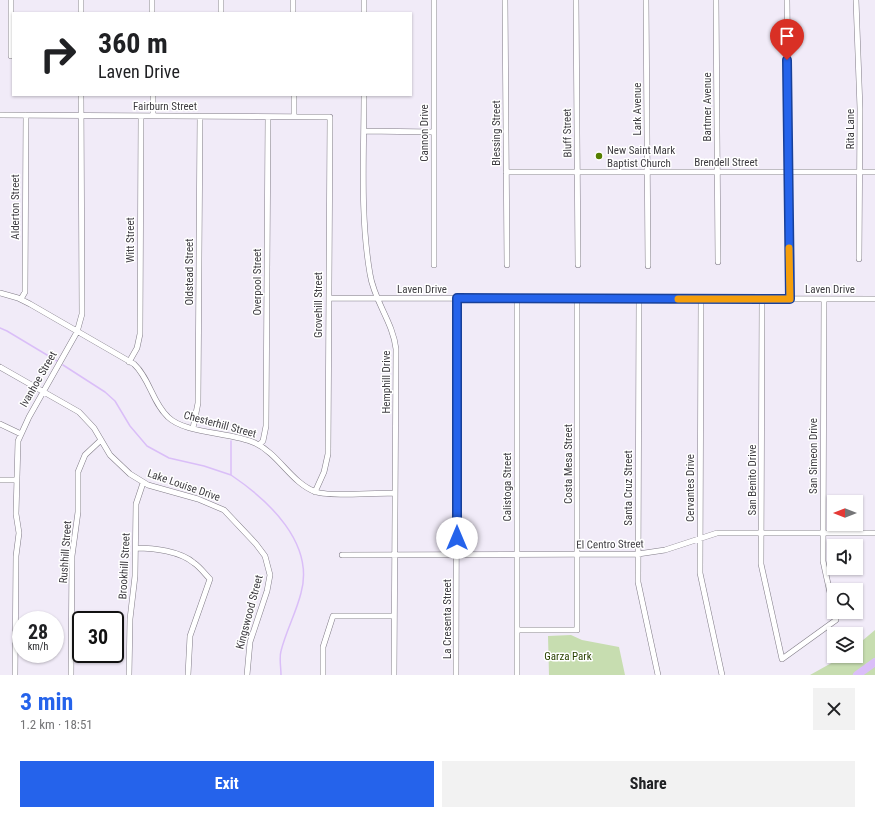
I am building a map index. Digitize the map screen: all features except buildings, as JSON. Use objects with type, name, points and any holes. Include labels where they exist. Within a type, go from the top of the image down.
[{"type":"street","points":[[11,0],[11,56]]},
{"type":"street","points":[[81,0],[81,12]]},
{"type":"street","points":[[152,0],[152,12]]},
{"type":"street","points":[[221,0],[221,12]]},
{"type":"street","points":[[293,0],[293,12]]},
{"type":"street","points":[[364,0],[364,12]]},
{"type":"street","name":"Cannon Drive","points":[[434,0],[434,265]]},
{"type":"street","name":"Blessing Street","points":[[505,0],[507,265]]},
{"type":"street","name":"Bluff Street","points":[[576,0],[578,265]]},
{"type":"street","name":"Lark Avenue","points":[[646,0],[648,266]]},
{"type":"street","name":"Bartmer Avenue","points":[[716,0],[718,262]]},
{"type":"street","points":[[787,0],[790,299]]},
{"type":"street","name":"Rita Lane","points":[[856,0],[860,172],[859,259]]},
{"type":"street","name":"Ivanhoe Street","points":[[15,675],[16,556],[19,533],[16,514],[17,451],[21,434],[42,392],[77,332],[82,314],[81,96]]},
{"type":"street","points":[[153,96],[153,116]]},
{"type":"street","points":[[294,96],[294,116]]},
{"type":"street","name":"Hemphill Drive","points":[[364,96],[364,226],[370,276],[377,299],[392,328],[395,342],[394,675]]},
{"type":"street","name":"Fairburn Street","points":[[0,115],[330,117]]},
{"type":"street","name":"Alderton Street","points":[[21,300],[25,292],[26,115]]},
{"type":"street","name":"Witt Street","points":[[129,362],[137,348],[140,334],[141,116]]},
{"type":"street","name":"Oldstead Street","points":[[193,428],[198,403],[200,116]]},
{"type":"street","name":"Overpool Street","points":[[259,445],[266,426],[268,117]]},
{"type":"street","name":"Grovehill Street","points":[[315,492],[324,472],[328,454],[330,117]]},
{"type":"street","points":[[364,131],[434,132]]},
{"type":"street","name":"Brendell Street","points":[[506,172],[875,172]]},
{"type":"street","name":"Chesterhill Street","points":[[0,293],[21,300],[129,362],[144,376],[160,407],[169,418],[178,424],[237,437],[259,445],[273,454],[298,481],[315,492],[395,494]]},
{"type":"street","name":"Laven Drive","points":[[328,298],[875,299]]},
{"type":"street","name":"La Cresenta Street","points":[[456,675],[457,298]]},
{"type":"street","name":"Calistoga Street","points":[[517,299],[517,675]]},
{"type":"street","name":"Costa Mesa Street","points":[[517,630],[578,630],[578,299]]},
{"type":"street","name":"Santa Cruz Street","points":[[639,299],[638,582],[658,675]]},
{"type":"street","name":"Cervantes Drive","points":[[701,299],[701,582],[722,675]]},
{"type":"street","name":"San Benito Drive","points":[[762,299],[762,572],[782,659],[836,620]]},
{"type":"street","name":"San Simeon Drive","points":[[824,299],[823,561],[828,583]]},
{"type":"street","name":"Lake Louise Drive","points":[[0,367],[79,412],[94,428],[110,454],[122,468],[143,483],[158,489],[198,499],[224,510],[256,544],[264,556]]},
{"type":"street","points":[[0,424],[21,434]]},
{"type":"street","name":"Rushhill Street","points":[[72,675],[72,556],[78,512],[78,472],[85,455],[101,440]]},
{"type":"street","points":[[0,480],[17,480]]},
{"type":"street","name":"Brookhill Street","points":[[129,675],[130,619],[134,586],[136,548],[136,504],[143,483]]},
{"type":"street","name":"El Centro Street","points":[[342,555],[638,554],[665,550],[717,533],[875,534]]},
{"type":"street","points":[[136,548],[150,549],[184,556],[195,563],[210,579],[190,636],[188,675]]},
{"type":"street","name":"Kingswood Street","points":[[246,675],[250,642],[269,582],[269,570],[264,556]]},
{"type":"street","points":[[323,675],[323,648],[333,616],[394,616]]},
{"type":"green space","points":[[875,630],[875,675],[810,675],[831,663],[863,663],[863,640]]},
{"type":"green space","name":"Garza Park","points":[[571,635],[582,640],[619,647],[625,675],[549,675],[548,636]]},
{"type":"waterway","points":[[0,328],[57,361]]},
{"type":"waterway","points":[[63,365],[105,392],[115,401],[130,426],[147,446],[169,458],[204,466],[231,475]]},
{"type":"waterway","points":[[231,441],[231,475],[260,497],[273,510],[295,540],[301,557],[304,575],[301,593],[281,651],[281,675]]},
{"type":"waterway","points":[[857,675],[875,662]]},
{"type":"slow traffic","points":[[678,299],[790,299],[789,248]]},
{"type":"place","name":"New Saint Mark Baptist Church","points":[[599,156]]},
{"type":"route","points":[[457,538],[457,298],[790,299],[787,60]]}]
